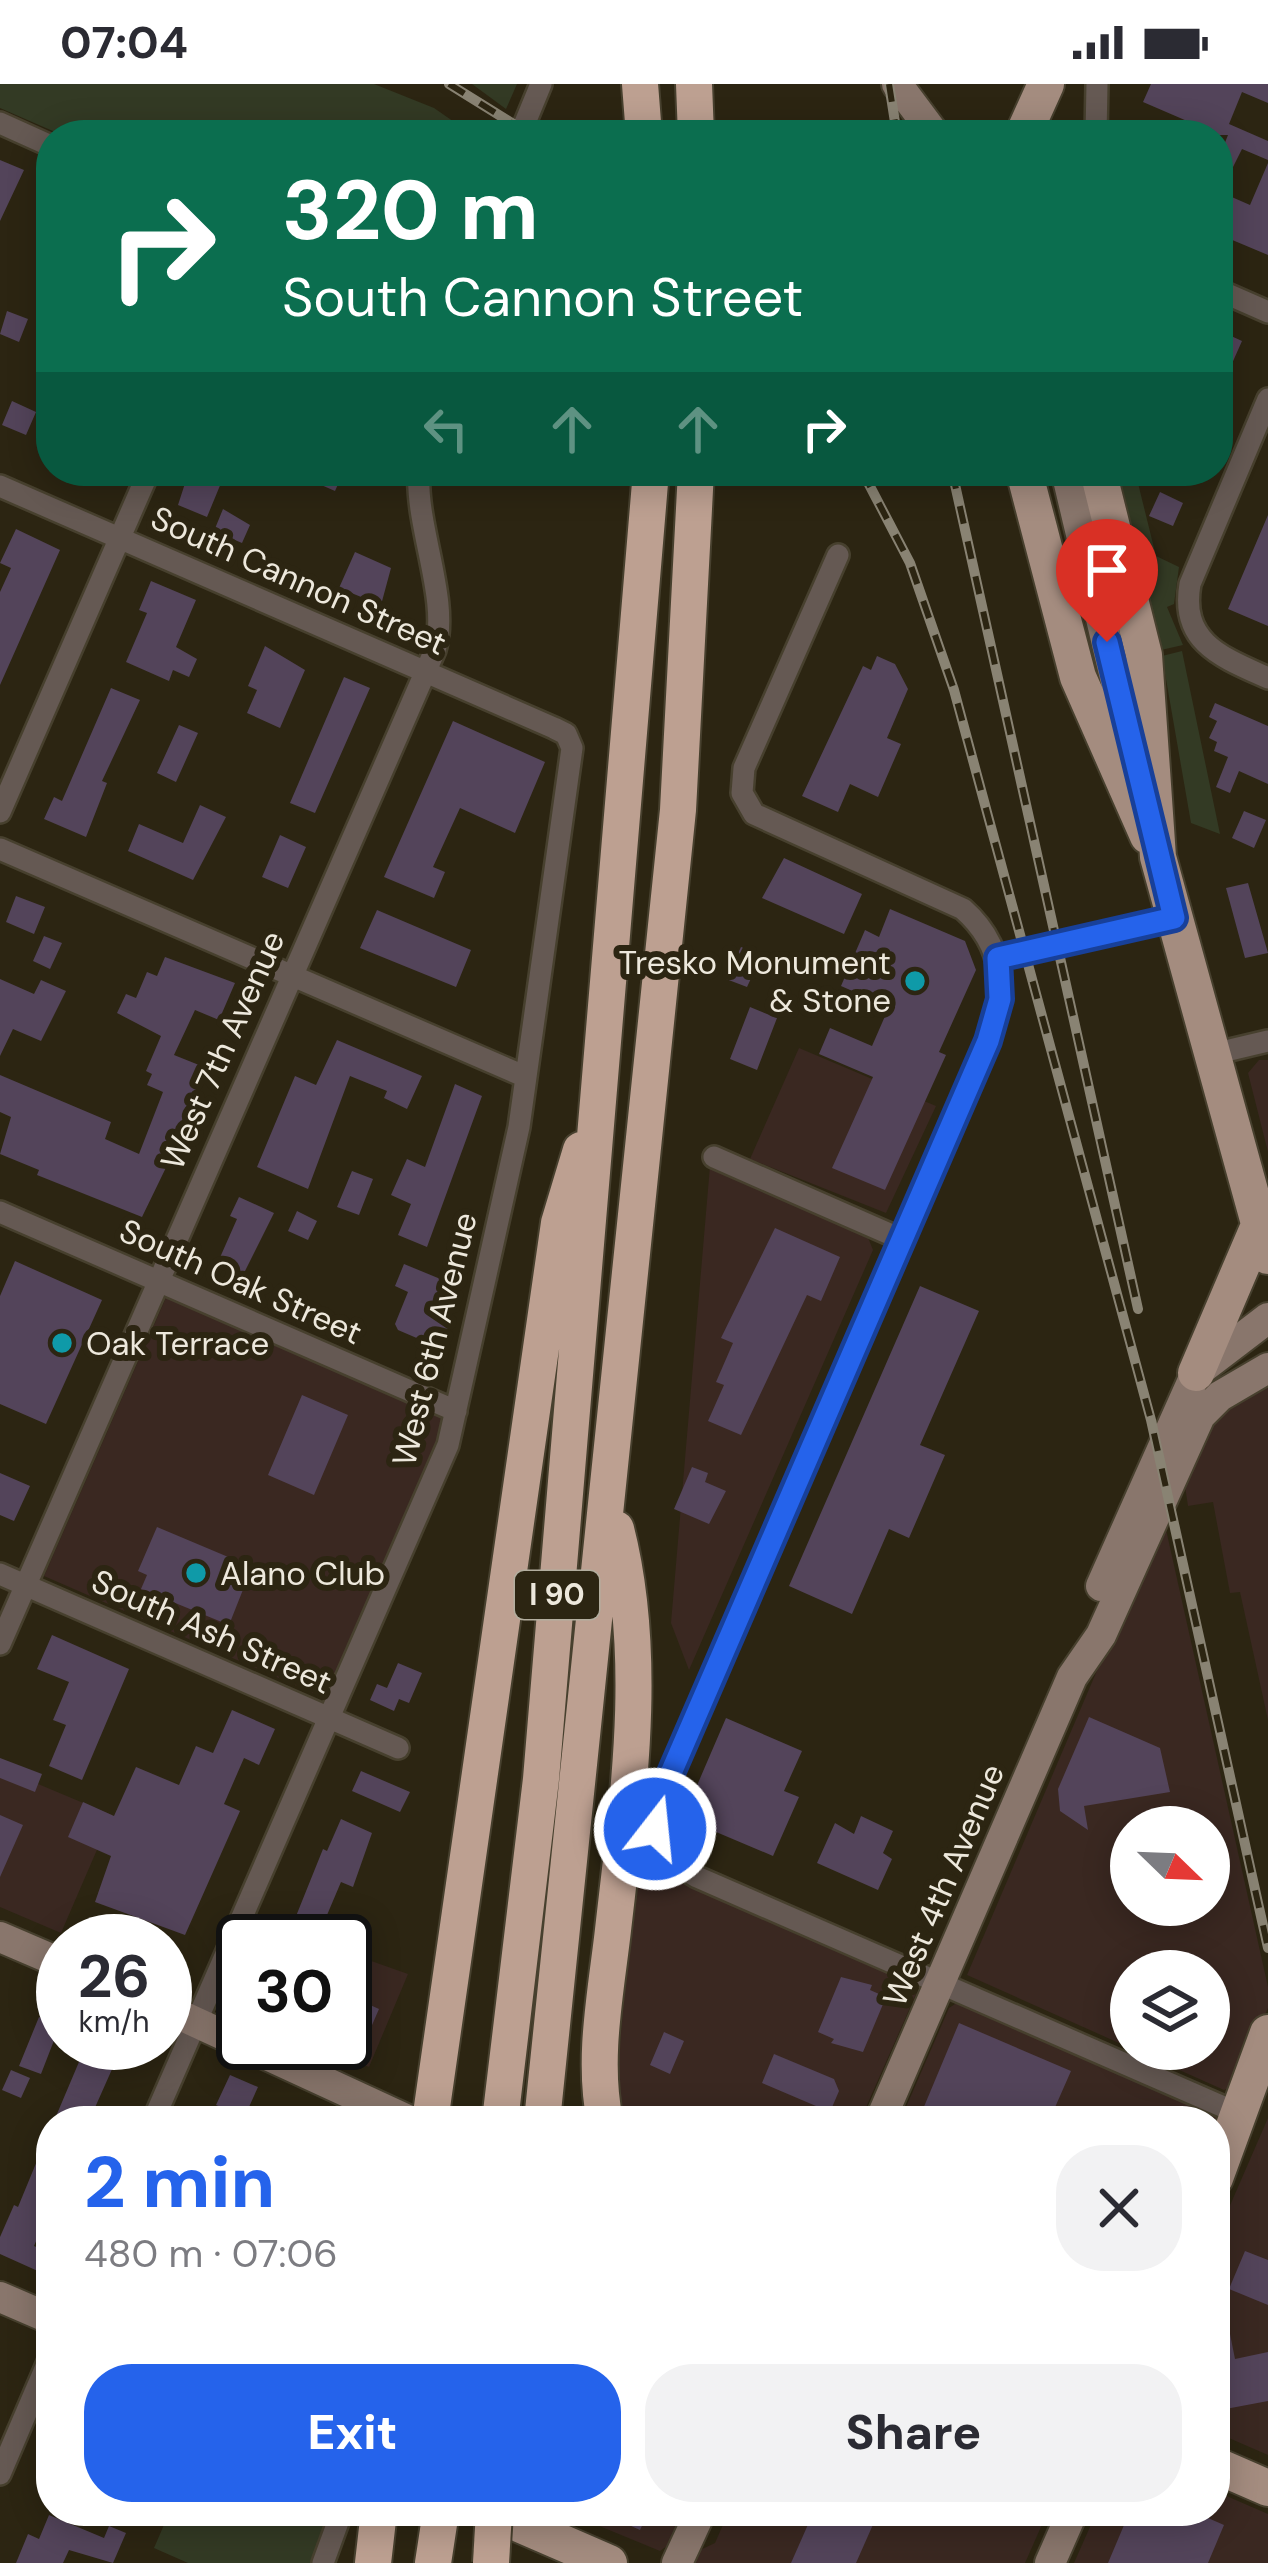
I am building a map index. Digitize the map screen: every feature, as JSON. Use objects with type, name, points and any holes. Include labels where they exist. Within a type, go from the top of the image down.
[{"type":"highway","points":[[640,84],[643,120]]},
{"type":"highway","points":[[694,84],[695,120]]},
{"type":"highway","name":"I 90","points":[[502,2106],[541,1779],[604,1078],[650,486]]},
{"type":"highway","name":"I 90","points":[[544,2106],[610,1501],[680,789],[695,486]]},
{"type":"highway","points":[[432,2106],[559,1223],[604,1078]]},
{"type":"highway","points":[[603,2106],[602,2023],[630,1780],[631,1587],[610,1501]]},
{"type":"highway","points":[[369,2563],[375,2526]]},
{"type":"highway","points":[[434,2563],[439,2526]]},
{"type":"highway","points":[[478,2563],[487,2526]]},
{"type":"highway","points":[[490,2526],[491,2563]]},
{"type":"main road","points":[[1030,120],[1047,84]]},
{"type":"main road","points":[[1042,120],[1047,84]]},
{"type":"main road","points":[[1028,486],[1078,677],[1158,857],[1263,1243],[1196,1373]]},
{"type":"main road","points":[[1102,486],[1144,655],[1158,857]]},
{"type":"main road","points":[[1230,2143],[1268,2033]]},
{"type":"main road","points":[[1230,2472],[1268,2488]]},
{"type":"main road","points":[[524,2526],[609,2563]]},
{"type":"street","points":[[526,120],[541,84]]},
{"type":"street","points":[[897,84],[924,120]]},
{"type":"street","points":[[1096,120],[1097,84]]},
{"type":"street","points":[[0,123],[36,139]]},
{"type":"street","points":[[1233,297],[1268,312]]},
{"type":"street","points":[[1233,482],[1268,399]]},
{"type":"street","name":"South Cannon Street","points":[[0,486],[426,671],[568,738]]},
{"type":"street","points":[[0,812],[143,486]]},
{"type":"street","name":"West 7th Avenue","points":[[0,1644],[426,671],[439,633],[419,486]]},
{"type":"street","points":[[1070,486],[1158,857]]},
{"type":"street","points":[[1231,486],[1190,584],[1191,627],[1221,657],[1268,677]]},
{"type":"street","points":[[838,555],[744,769],[742,793],[754,814],[963,910],[980,926],[998,958],[1000,999],[993,1027],[658,1803],[655,1829],[676,1865],[697,1876],[1221,2106]]},
{"type":"street","name":"West 6th Avenue","points":[[160,2106],[442,1460],[526,1077],[572,768],[568,738]]},
{"type":"street","points":[[0,849],[526,1077]]},
{"type":"street","points":[[998,958],[1174,918]]},
{"type":"street","points":[[1213,1054],[1268,1041]]},
{"type":"street","points":[[714,1157],[901,1239]]},
{"type":"street","name":"South Oak Street","points":[[0,1211],[456,1411]]},
{"type":"street","name":"West 4th Avenue","points":[[1072,1678],[1083,1629],[1196,1373],[1268,1318]]},
{"type":"street","name":"West 4th Avenue","points":[[887,2106],[1072,1678],[1101,1635],[1200,1415],[1268,1368]]},
{"type":"street","name":"South Ash Street","points":[[0,1574],[398,1748]]},
{"type":"street","points":[[0,1937],[36,1952]]},
{"type":"street","points":[[192,2019],[378,2106]]},
{"type":"street","points":[[1230,2110],[1242,2115],[1268,2076]]},
{"type":"street","points":[[0,2297],[36,2313]]},
{"type":"street","points":[[0,2474],[36,2390]]},
{"type":"street","points":[[323,2563],[337,2526]]},
{"type":"street","points":[[677,2563],[694,2526]]},
{"type":"street","points":[[1050,2563],[1066,2526]]},
{"type":"shaded area","points":[[799,1048],[936,1106],[886,1213],[750,1159]]},
{"type":"shaded area","points":[[1259,1060],[1268,1060],[1268,1152],[1248,1073]]},
{"type":"shaded area","points":[[710,1166],[867,1235],[873,1250],[689,1670],[671,1623]]},
{"type":"shaded area","points":[[168,1293],[449,1415],[327,1699],[44,1576]]},
{"type":"shaded area","points":[[1268,1381],[1268,1720],[1240,1592],[1230,1593],[1213,1502],[1188,1506],[1183,1473],[1203,1425]]},
{"type":"shaded area","points":[[1163,1516],[1228,1806],[1110,1806],[1110,1926],[1230,1926],[1230,1817],[1268,1987],[1268,2008],[1234,2085],[1224,2090],[1179,2070],[1230,2070],[1230,1950],[1110,1950],[1110,2039],[967,1975]]},
{"type":"shaded area","points":[[0,1768],[112,1815],[69,1914],[36,1914],[36,1922],[0,1907]]},
{"type":"shaded area","points":[[637,1861],[914,1982],[916,1994],[867,2106],[622,2106],[617,2076]]},
{"type":"shaded area","points":[[372,1961],[408,1974],[372,2060]]},
{"type":"shaded area","points":[[958,2002],[1201,2106],[907,2106],[949,2008]]},
{"type":"shaded area","points":[[1268,2118],[1268,2455],[1230,2439],[1230,2205]]},
{"type":"shaded area","points":[[1230,2498],[1268,2514],[1268,2563],[1074,2563],[1090,2526],[1230,2526]]},
{"type":"shaded area","points":[[599,2526],[678,2526],[671,2543],[660,2551]]},
{"type":"shaded area","points":[[722,2526],[1041,2526],[1025,2563],[693,2563],[698,2551],[715,2543]]},
{"type":"green space","points":[[0,84],[374,84],[451,120],[36,120],[36,124],[0,108]]},
{"type":"green space","points":[[472,84],[517,84],[506,109]]},
{"type":"green space","points":[[1118,486],[1139,486],[1156,556],[1179,567],[1174,604],[1167,607],[1183,645],[1161,650]]},
{"type":"green space","points":[[1182,651],[1220,834],[1191,823],[1162,656]]},
{"type":"green space","points":[[164,2526],[327,2526],[310,2563],[188,2563],[154,2548]]},
{"type":"building","points":[[1151,84],[1268,84],[1268,103],[1242,92],[1231,120],[1185,120],[1143,102]]},
{"type":"building","points":[[1233,126],[1268,141],[1268,160],[1242,149],[1233,167]]},
{"type":"building","points":[[0,160],[24,170],[0,221]]},
{"type":"building","points":[[1268,163],[1268,255],[1233,240],[1233,198],[1250,205]]},
{"type":"building","points":[[7,311],[28,319],[19,342],[0,334]]},
{"type":"building","points":[[1233,337],[1242,341],[1233,361]]},
{"type":"building","points":[[12,401],[36,412],[26,435],[2,425]]},
{"type":"building","points":[[184,486],[220,486],[207,517],[178,505]]},
{"type":"building","points":[[1160,492],[1183,503],[1173,526],[1149,516]]},
{"type":"building","points":[[223,509],[250,525],[242,543],[214,531]]},
{"type":"building","points":[[1268,515],[1268,626],[1228,609]]},
{"type":"building","points":[[16,529],[60,550],[0,685],[0,592],[11,568],[0,563]]},
{"type":"building","points":[[355,552],[391,568],[381,605],[339,588]]},
{"type":"building","points":[[151,581],[196,600],[176,647],[197,659],[189,677],[173,670],[169,681],[126,662],[147,613],[139,610]]},
{"type":"building","points":[[265,646],[305,670],[280,728],[247,713],[257,690],[248,686]]},
{"type":"building","points":[[877,656],[895,664],[908,689],[887,738],[901,744],[878,797],[850,784],[838,812],[802,796],[863,666],[871,670]]},
{"type":"building","points":[[344,677],[370,688],[315,813],[290,803]]},
{"type":"building","points":[[111,688],[140,700],[102,781],[107,783],[86,837],[44,819],[54,797],[62,801]]},
{"type":"building","points":[[1215,703],[1268,726],[1268,784],[1239,771],[1230,793],[1216,787],[1228,757],[1214,751],[1217,742],[1209,738],[1217,721],[1209,717]]},
{"type":"building","points":[[453,721],[545,762],[515,833],[460,808],[433,867],[445,872],[434,898],[384,877]]},
{"type":"building","points":[[179,725],[198,733],[176,782],[157,773]]},
{"type":"building","points":[[200,805],[226,817],[193,880],[128,851],[139,824],[183,843]]},
{"type":"building","points":[[1244,811],[1266,820],[1254,848],[1232,838]]},
{"type":"building","points":[[280,835],[306,847],[288,888],[262,877]]},
{"type":"building","points":[[784,858],[862,894],[844,934],[762,898]]},
{"type":"building","points":[[1248,883],[1268,953],[1245,958],[1226,888]]},
{"type":"building","points":[[16,896],[45,907],[34,934],[6,922]]},
{"type":"building","points":[[890,909],[965,941],[976,970],[939,1052],[946,1055],[885,1190],[832,1168],[873,1077],[819,1054],[830,1028],[872,1046],[889,1007],[841,986],[865,930],[879,937]]},
{"type":"building","points":[[377,910],[471,950],[456,987],[360,948]]},
{"type":"building","points":[[44,936],[62,943],[50,969],[33,961]]},
{"type":"building","points":[[741,947],[762,955],[747,987],[726,979]]},
{"type":"building","points":[[165,957],[235,983],[219,1020],[195,1010],[174,1055],[204,1067],[175,1149],[142,1217],[37,1175],[39,1170],[0,1154],[11,1117],[0,1112],[0,1075],[111,1122],[105,1139],[139,1154],[163,1092],[147,1085],[152,1074],[146,1071],[161,1036],[117,1013],[126,994],[136,998],[147,972],[157,976]]},
{"type":"building","points":[[0,979],[34,994],[41,980],[66,991],[41,1041],[13,1029],[0,1056]]},
{"type":"building","points":[[750,1007],[777,1018],[757,1070],[730,1059]]},
{"type":"building","points":[[337,1040],[422,1076],[407,1109],[384,1098],[387,1091],[350,1076],[308,1189],[257,1167],[295,1076],[316,1085]]},
{"type":"building","points":[[455,1084],[482,1096],[427,1247],[398,1235],[411,1204],[391,1195],[407,1159],[425,1167]]},
{"type":"building","points":[[352,1171],[373,1179],[359,1215],[337,1207]]},
{"type":"building","points":[[239,1197],[274,1213],[244,1273],[218,1262],[237,1219],[230,1216]]},
{"type":"building","points":[[297,1211],[317,1221],[308,1240],[288,1231]]},
{"type":"building","points":[[775,1228],[840,1257],[821,1301],[807,1295],[741,1435],[708,1421],[724,1385],[716,1382],[733,1343],[721,1338]]},
{"type":"building","name":"Oak Terrace","points":[[15,1261],[102,1300],[46,1424],[0,1404],[0,1296]]},
{"type":"building","points":[[404,1264],[455,1285],[440,1320],[450,1324],[440,1348],[398,1330],[395,1324],[408,1292],[395,1286]]},
{"type":"building","points":[[920,1286],[979,1311],[920,1445],[945,1455],[909,1538],[889,1529],[852,1614],[789,1586]]},
{"type":"building","points":[[302,1395],[348,1415],[314,1495],[268,1475]]},
{"type":"building","points":[[692,1467],[708,1473],[705,1482],[726,1491],[709,1524],[674,1509]]},
{"type":"building","points":[[0,1473],[30,1486],[14,1521],[0,1515]]},
{"type":"building","name":"Alano Club","points":[[157,1527],[252,1567],[229,1625],[141,1589],[147,1575],[138,1571]]},
{"type":"building","points":[[52,1635],[129,1669],[82,1780],[49,1766],[66,1725],[53,1720],[69,1682],[37,1669]]},
{"type":"building","points":[[398,1663],[422,1673],[409,1703],[399,1699],[394,1711],[370,1700],[377,1684],[387,1688]]},
{"type":"building","points":[[232,1710],[275,1729],[259,1765],[244,1758],[224,1804],[240,1811],[192,1919],[192,1914],[128,1914],[95,1902],[111,1856],[68,1837],[83,1802],[114,1816],[136,1767],[179,1785],[196,1746],[213,1753]]},
{"type":"building","points":[[1089,1717],[1160,1748],[1170,1792],[1084,1806],[1088,1830],[1060,1811],[1058,1789]]},
{"type":"building","points":[[726,1718],[802,1751],[784,1791],[799,1797],[773,1856],[683,1818]]},
{"type":"building","points":[[0,1758],[42,1774],[35,1792],[0,1778]]},
{"type":"building","points":[[361,1771],[410,1792],[400,1812],[352,1791]]},
{"type":"building","points":[[0,1815],[23,1825],[0,1877]]},
{"type":"building","points":[[861,1816],[893,1831],[883,1853],[892,1859],[878,1890],[817,1863],[835,1823],[854,1834]]},
{"type":"building","points":[[341,1819],[372,1833],[353,1887],[341,1882],[327,1914],[297,1914],[323,1849],[327,1851]]},
{"type":"building","points":[[841,1977],[872,1985],[870,1990],[886,1997],[863,2052],[831,2043],[834,2039],[818,2032]]},
{"type":"building","points":[[959,2023],[1071,2071],[1056,2106],[924,2106]]},
{"type":"building","points":[[36,2024],[36,2070],[43,2070],[41,2074],[19,2066]]},
{"type":"building","points":[[664,2032],[684,2041],[670,2074],[650,2065]]},
{"type":"building","points":[[774,2054],[834,2079],[839,2091],[833,2106],[816,2106],[762,2083]]},
{"type":"building","points":[[11,2070],[30,2078],[21,2098],[2,2090]]},
{"type":"building","points":[[76,2070],[112,2070],[96,2106],[60,2106]]},
{"type":"building","points":[[230,2075],[258,2087],[249,2106],[216,2105]]},
{"type":"building","points":[[36,2163],[36,2270],[0,2254],[0,2237],[14,2205],[18,2207]]},
{"type":"building","points":[[1245,2251],[1268,2260],[1268,2305],[1230,2287]]},
{"type":"building","points":[[1230,2334],[1235,2359],[1268,2352],[1268,2401],[1230,2408]]},
{"type":"building","points":[[44,2526],[75,2526],[104,2538],[109,2526],[126,2533],[113,2563],[69,2550],[63,2563],[16,2563],[28,2534],[39,2539]]},
{"type":"building","points":[[807,2526],[872,2526],[856,2563],[791,2563]]},
{"type":"building","points":[[1124,2526],[1224,2526],[1208,2563],[1108,2563]]},
{"type":"railway","points":[[449,84],[507,120]]},
{"type":"railway","points":[[889,84],[895,120]]},
{"type":"railway","points":[[870,486],[910,563],[954,690],[1151,1420],[1268,1948]]},
{"type":"railway","points":[[955,486],[1138,1309]]},
{"type":"place","name":"Tresko Monument & Stone","points":[[915,981]]},
{"type":"place","name":"Oak Terrace","points":[[62,1343]]},
{"type":"place","name":"Alano Club","points":[[196,1573]]},
{"type":"route","points":[[655,1829],[658,1803],[988,1041],[1000,999],[998,958],[1174,918],[1107,642]]}]
